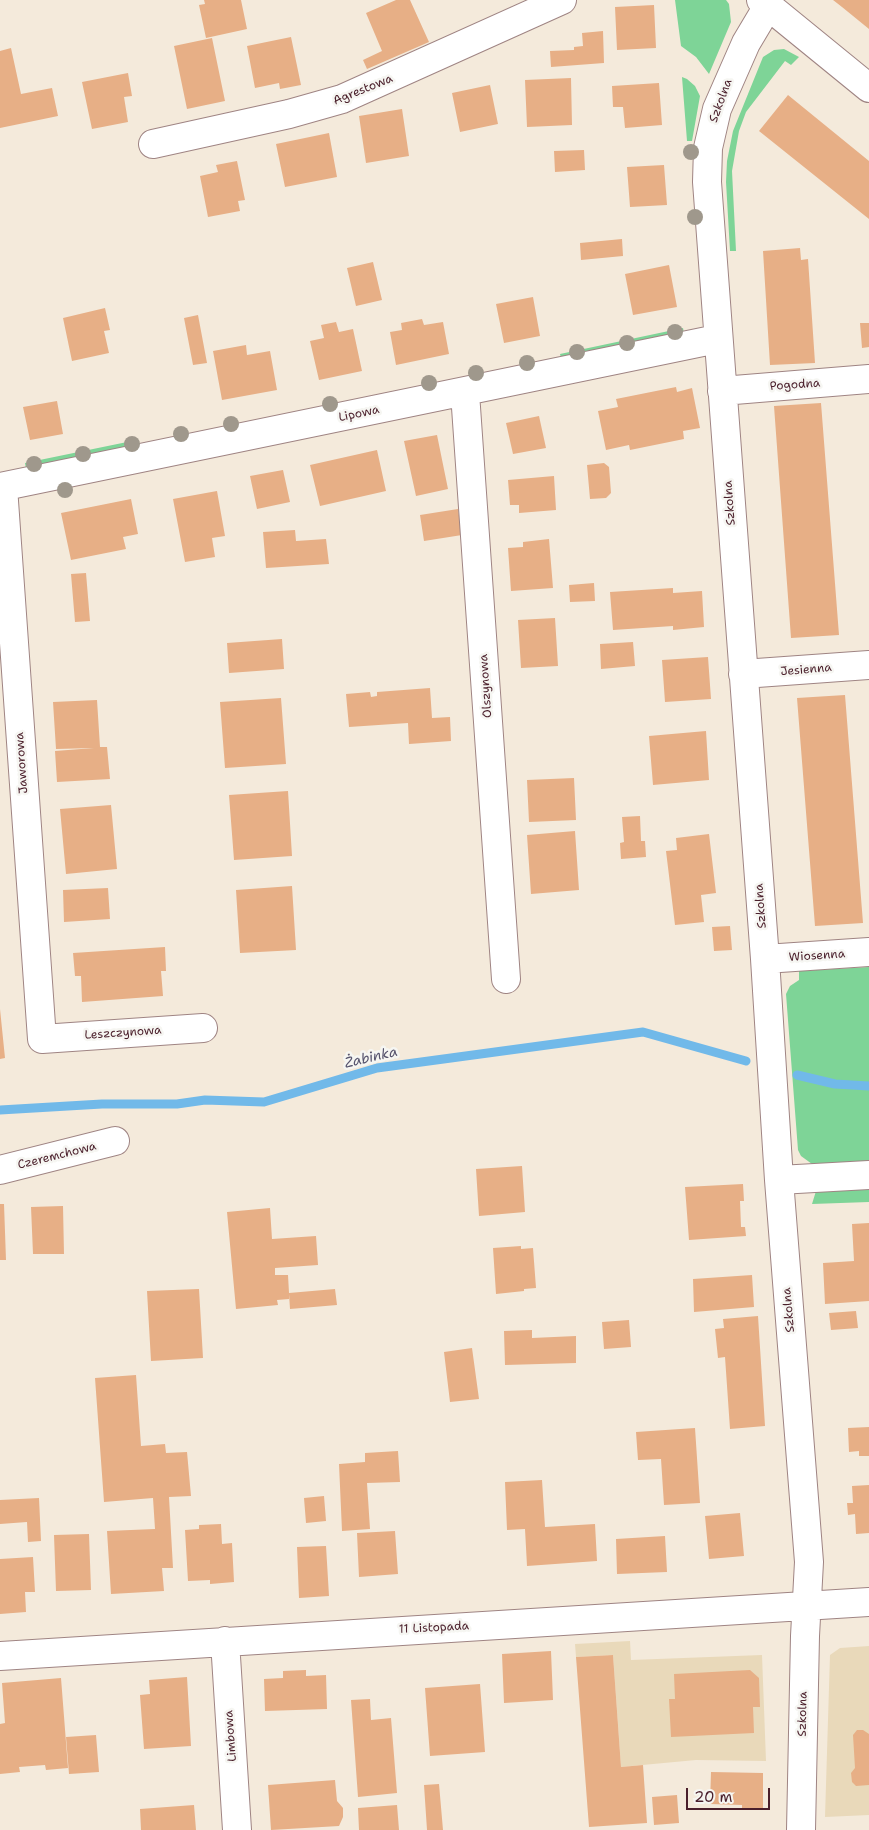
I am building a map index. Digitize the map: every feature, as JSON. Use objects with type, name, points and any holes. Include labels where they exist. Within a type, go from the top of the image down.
[{"type":"street","name":"Agrestowa","points":[[153,144],[289,114],[342,99],[562,0]]},
{"type":"street","points":[[764,3],[869,88]]},
{"type":"street","name":"Szkolna","points":[[764,3],[717,109],[708,148],[708,201],[765,959],[779,1180],[809,1562],[804,1636],[801,1830]]},
{"type":"street","name":"Lipowa","points":[[2,487],[465,393],[717,339]]},
{"type":"street","name":"Pogodna","points":[[722,391],[869,379]]},
{"type":"street","name":"Olszynowa","points":[[465,393],[506,979]]},
{"type":"street","name":"Jaworowa","points":[[2,487],[42,1038]]},
{"type":"street","name":"Jesienna","points":[[743,674],[869,665]]},
{"type":"street","name":"Wiosenna","points":[[765,959],[869,952]]},
{"type":"street","name":"Leszczynowa","points":[[42,1038],[204,1028]]},
{"type":"street","name":"Czeremchowa","points":[[0,1170],[115,1141]]},
{"type":"street","points":[[779,1180],[869,1175]]},
{"type":"street","name":"11 Listopada","points":[[0,1656],[869,1602]]},
{"type":"street","name":"Limbowa","points":[[225,1641],[237,1830]]},
{"type":"shaded area","points":[[630,1641],[631,1660],[762,1655],[766,1761],[696,1760],[621,1767],[613,1655],[576,1657],[575,1644]]},
{"type":"shaded area","points":[[869,1646],[869,1815],[825,1817],[830,1655],[840,1648]]},
{"type":"green space","points":[[675,0],[726,0],[729,4],[731,22],[709,74],[696,57],[681,46]]},
{"type":"green space","points":[[784,49],[799,57],[791,65],[785,61],[746,112],[739,131],[732,171],[736,251],[730,251],[726,182],[727,161],[733,131],[763,57],[774,50]]},
{"type":"green space","points":[[682,77],[695,86],[700,96],[692,141],[687,141]]},
{"type":"green space","points":[[683,328],[684,333],[561,358],[560,354]]},
{"type":"green space","points":[[132,441],[135,446],[26,469],[25,463]]},
{"type":"green space","points":[[869,967],[869,1166],[812,1168],[812,1164],[801,1156],[798,1150],[786,994],[790,986],[799,980],[799,971]]},
{"type":"green space","points":[[869,1188],[869,1202],[812,1204],[816,1191]]},
{"type":"building","points":[[204,0],[241,0],[247,29],[206,38],[199,5],[205,4]]},
{"type":"building","points":[[396,0],[410,0],[429,42],[367,69],[363,60],[382,51],[366,13]]},
{"type":"building","points":[[833,0],[869,0],[869,29],[842,7]]},
{"type":"building","points":[[654,5],[656,48],[617,50],[615,7]]},
{"type":"building","points":[[603,31],[604,63],[551,67],[550,51],[574,50],[574,47],[583,46],[582,33]]},
{"type":"building","points":[[291,37],[301,85],[280,89],[279,83],[255,88],[247,46]]},
{"type":"building","points":[[212,38],[225,101],[187,109],[174,46]]},
{"type":"building","points":[[11,48],[21,94],[52,88],[58,116],[0,128],[0,51]]},
{"type":"building","points":[[128,73],[132,96],[124,97],[128,122],[92,129],[82,82]]},
{"type":"building","points":[[571,78],[572,125],[527,127],[525,80]]},
{"type":"building","points":[[659,83],[662,125],[625,128],[623,107],[613,107],[612,86]]},
{"type":"building","points":[[490,85],[498,124],[460,132],[452,93]]},
{"type":"building","points":[[788,95],[869,161],[869,219],[759,131]]},
{"type":"building","points":[[402,109],[409,156],[366,163],[359,116]]},
{"type":"building","points":[[329,133],[337,177],[285,187],[276,144]]},
{"type":"building","points":[[584,150],[585,170],[555,172],[554,151]]},
{"type":"building","points":[[237,161],[245,200],[238,201],[240,211],[208,217],[200,176],[218,172],[216,165]]},
{"type":"building","points":[[664,165],[667,205],[630,207],[627,167]]},
{"type":"building","points":[[622,239],[623,256],[581,260],[580,243]]},
{"type":"building","points":[[800,248],[801,260],[808,259],[815,363],[770,365],[763,251]]},
{"type":"building","points":[[373,262],[382,300],[356,306],[347,268]]},
{"type":"building","points":[[669,265],[677,307],[633,315],[625,274]]},
{"type":"building","points":[[533,297],[540,336],[504,343],[496,304]]},
{"type":"building","points":[[105,308],[110,330],[104,331],[109,353],[72,361],[63,318]]},
{"type":"building","points":[[198,315],[207,363],[193,365],[184,318]]},
{"type":"building","points":[[422,319],[424,325],[443,322],[449,354],[396,365],[390,332],[402,330],[401,323]]},
{"type":"building","points":[[336,322],[339,332],[353,329],[362,371],[319,380],[310,341],[324,338],[321,325]]},
{"type":"building","points":[[860,323],[869,323],[869,347],[862,348]]},
{"type":"building","points":[[246,345],[247,355],[270,351],[277,390],[222,400],[213,351]]},
{"type":"building","points":[[676,387],[677,392],[692,388],[700,428],[683,431],[684,439],[630,450],[629,445],[606,450],[598,411],[618,407],[616,399]]},
{"type":"building","points":[[57,401],[63,434],[30,440],[23,407]]},
{"type":"building","points":[[821,403],[839,635],[791,638],[774,406]]},
{"type":"building","points":[[539,416],[546,448],[513,454],[506,423]]},
{"type":"building","points":[[437,435],[448,489],[416,496],[404,441]]},
{"type":"building","points":[[377,450],[386,491],[320,506],[310,465]]},
{"type":"building","points":[[604,463],[609,467],[611,493],[606,498],[590,499],[587,465]]},
{"type":"building","points":[[283,470],[290,502],[257,509],[250,476]]},
{"type":"building","points":[[554,476],[556,510],[519,513],[519,505],[510,505],[508,480]]},
{"type":"building","points":[[217,491],[225,536],[212,538],[215,557],[185,562],[173,499]]},
{"type":"building","points":[[131,499],[138,534],[123,537],[126,549],[71,560],[61,513]]},
{"type":"building","points":[[458,509],[462,535],[424,541],[420,515]]},
{"type":"building","points":[[295,530],[296,541],[326,539],[329,564],[266,568],[263,532]]},
{"type":"building","points":[[549,539],[553,588],[511,591],[508,548],[523,547],[523,542]]},
{"type":"building","points":[[86,573],[90,621],[75,622],[71,574]]},
{"type":"building","points":[[594,583],[595,601],[570,602],[569,585]]},
{"type":"building","points":[[673,588],[673,593],[702,591],[704,627],[673,630],[673,626],[613,630],[610,592]]},
{"type":"building","points":[[555,618],[558,666],[521,668],[518,620]]},
{"type":"building","points":[[282,639],[284,669],[229,673],[227,643]]},
{"type":"building","points":[[633,642],[635,666],[601,669],[600,644]]},
{"type":"building","points":[[708,657],[711,699],[665,702],[662,660]]},
{"type":"building","points":[[430,688],[432,718],[450,717],[451,741],[409,744],[408,723],[349,727],[346,694],[370,692],[371,697],[377,696],[377,692]]},
{"type":"building","points":[[845,695],[863,923],[815,926],[797,698]]},
{"type":"building","points":[[281,698],[286,764],[225,768],[220,702]]},
{"type":"building","points":[[97,700],[100,747],[107,747],[110,779],[57,782],[55,751],[94,748],[56,749],[53,702]]},
{"type":"building","points":[[706,731],[709,780],[653,785],[649,736]]},
{"type":"building","points":[[574,778],[576,820],[529,822],[527,780]]},
{"type":"building","points":[[288,791],[292,856],[234,860],[229,795]]},
{"type":"building","points":[[111,805],[117,869],[66,874],[60,809]]},
{"type":"building","points":[[640,816],[641,841],[645,841],[646,857],[621,859],[620,843],[624,842],[622,817]]},
{"type":"building","points":[[575,831],[579,890],[531,894],[527,835]]},
{"type":"building","points":[[709,834],[716,893],[701,895],[704,922],[675,925],[666,851],[677,850],[676,838]]},
{"type":"building","points":[[292,886],[296,950],[240,953],[236,890]]},
{"type":"building","points":[[108,888],[110,919],[64,922],[63,890]]},
{"type":"building","points":[[730,926],[732,950],[714,951],[712,927]]},
{"type":"building","points":[[165,947],[166,971],[161,971],[163,996],[82,1002],[81,976],[75,976],[73,953]]},
{"type":"building","points":[[0,1009],[5,1058],[0,1059]]},
{"type":"building","points":[[522,1166],[525,1212],[479,1216],[476,1169]]},
{"type":"building","points":[[743,1184],[744,1201],[740,1201],[741,1227],[745,1227],[746,1236],[689,1240],[685,1187]]},
{"type":"building","points":[[0,1204],[4,1204],[6,1260],[0,1260]]},
{"type":"building","points":[[63,1206],[64,1254],[33,1254],[31,1207]]},
{"type":"building","points":[[270,1208],[272,1239],[316,1236],[318,1265],[275,1268],[275,1275],[288,1275],[289,1293],[335,1289],[337,1305],[290,1309],[289,1294],[289,1299],[277,1300],[278,1305],[236,1309],[227,1212]]},
{"type":"building","points":[[869,1223],[869,1301],[825,1304],[823,1263],[854,1261],[852,1224]]},
{"type":"building","points":[[521,1246],[521,1249],[533,1248],[536,1288],[496,1294],[493,1248]]},
{"type":"building","points":[[752,1275],[754,1307],[694,1312],[693,1279]]},
{"type":"building","points":[[199,1289],[203,1358],[151,1361],[147,1291]]},
{"type":"building","points":[[856,1311],[858,1328],[831,1330],[829,1313]]},
{"type":"building","points":[[758,1316],[765,1426],[730,1429],[725,1357],[718,1358],[715,1329],[724,1328],[723,1319]]},
{"type":"building","points":[[629,1320],[631,1347],[604,1349],[602,1322]]},
{"type":"building","points":[[532,1330],[532,1338],[576,1336],[576,1363],[505,1365],[504,1331]]},
{"type":"building","points":[[472,1348],[479,1399],[450,1402],[444,1352]]},
{"type":"building","points":[[136,1375],[141,1446],[165,1444],[166,1453],[187,1452],[191,1496],[169,1497],[173,1568],[162,1568],[164,1591],[111,1594],[107,1531],[155,1529],[153,1498],[104,1502],[95,1378]]},
{"type":"building","points":[[869,1427],[869,1456],[859,1456],[859,1451],[849,1452],[848,1428]]},
{"type":"building","points":[[695,1428],[700,1503],[664,1505],[661,1459],[638,1460],[636,1432]]},
{"type":"building","points":[[398,1451],[400,1482],[367,1483],[370,1529],[342,1531],[339,1464],[365,1462],[365,1453]]},
{"type":"building","points":[[542,1480],[545,1527],[595,1524],[597,1561],[527,1566],[525,1529],[507,1530],[505,1482]]},
{"type":"building","points":[[869,1485],[869,1533],[856,1534],[855,1514],[848,1515],[847,1503],[853,1503],[852,1486]]},
{"type":"building","points":[[324,1496],[326,1521],[306,1523],[304,1498]]},
{"type":"building","points":[[39,1498],[41,1541],[28,1542],[27,1522],[0,1524],[0,1500]]},
{"type":"building","points":[[740,1513],[744,1556],[709,1559],[705,1516]]},
{"type":"building","points":[[221,1524],[222,1544],[232,1543],[234,1582],[210,1584],[210,1580],[188,1581],[185,1530],[199,1529],[199,1525]]},
{"type":"building","points":[[395,1531],[398,1574],[359,1577],[357,1533]]},
{"type":"building","points":[[89,1534],[91,1590],[56,1591],[54,1535]]},
{"type":"building","points":[[665,1536],[667,1572],[617,1574],[616,1539]]},
{"type":"building","points":[[326,1546],[329,1596],[299,1598],[297,1547]]},
{"type":"building","points":[[33,1557],[35,1592],[25,1592],[26,1612],[0,1614],[0,1559]]},
{"type":"building","points":[[551,1651],[553,1700],[504,1703],[502,1654]]},
{"type":"building","points":[[613,1655],[621,1767],[643,1765],[647,1823],[589,1827],[576,1657]]},
{"type":"building","points":[[306,1670],[306,1676],[326,1675],[327,1709],[265,1711],[264,1679],[283,1678],[283,1671]]},
{"type":"building","points":[[750,1670],[759,1678],[760,1707],[753,1707],[754,1733],[671,1737],[669,1699],[675,1699],[674,1674]]},
{"type":"building","points":[[187,1677],[191,1746],[144,1749],[140,1695],[150,1694],[149,1680]]},
{"type":"building","points":[[61,1678],[68,1768],[46,1770],[45,1765],[19,1767],[20,1772],[0,1774],[0,1724],[5,1723],[2,1683]]},
{"type":"building","points":[[480,1684],[485,1752],[430,1756],[425,1688]]},
{"type":"building","points":[[370,1699],[371,1720],[391,1718],[397,1793],[358,1797],[351,1700]]},
{"type":"building","points":[[857,1730],[863,1730],[869,1734],[869,1785],[856,1786],[852,1782],[851,1773],[855,1768],[853,1735]]},
{"type":"building","points":[[96,1735],[99,1772],[69,1774],[66,1737]]},
{"type":"building","points":[[711,1772],[763,1773],[763,1810],[742,1810],[742,1805],[710,1804]]},
{"type":"building","points":[[335,1780],[337,1801],[343,1808],[343,1817],[339,1826],[271,1830],[268,1785]]},
{"type":"building","points":[[439,1784],[443,1830],[427,1830],[424,1785]]},
{"type":"building","points":[[677,1795],[679,1823],[654,1825],[652,1797]]},
{"type":"building","points":[[194,1805],[196,1830],[141,1830],[140,1809]]},
{"type":"building","points":[[397,1805],[399,1830],[359,1830],[358,1808]]},
{"type":"waterway","name":"Żabinka","points":[[0,1110],[102,1104],[177,1104],[205,1100],[264,1102],[377,1068],[643,1032],[746,1061]]},
{"type":"waterway","name":"Żabinka","points":[[797,1075],[835,1084],[869,1086]]}]
